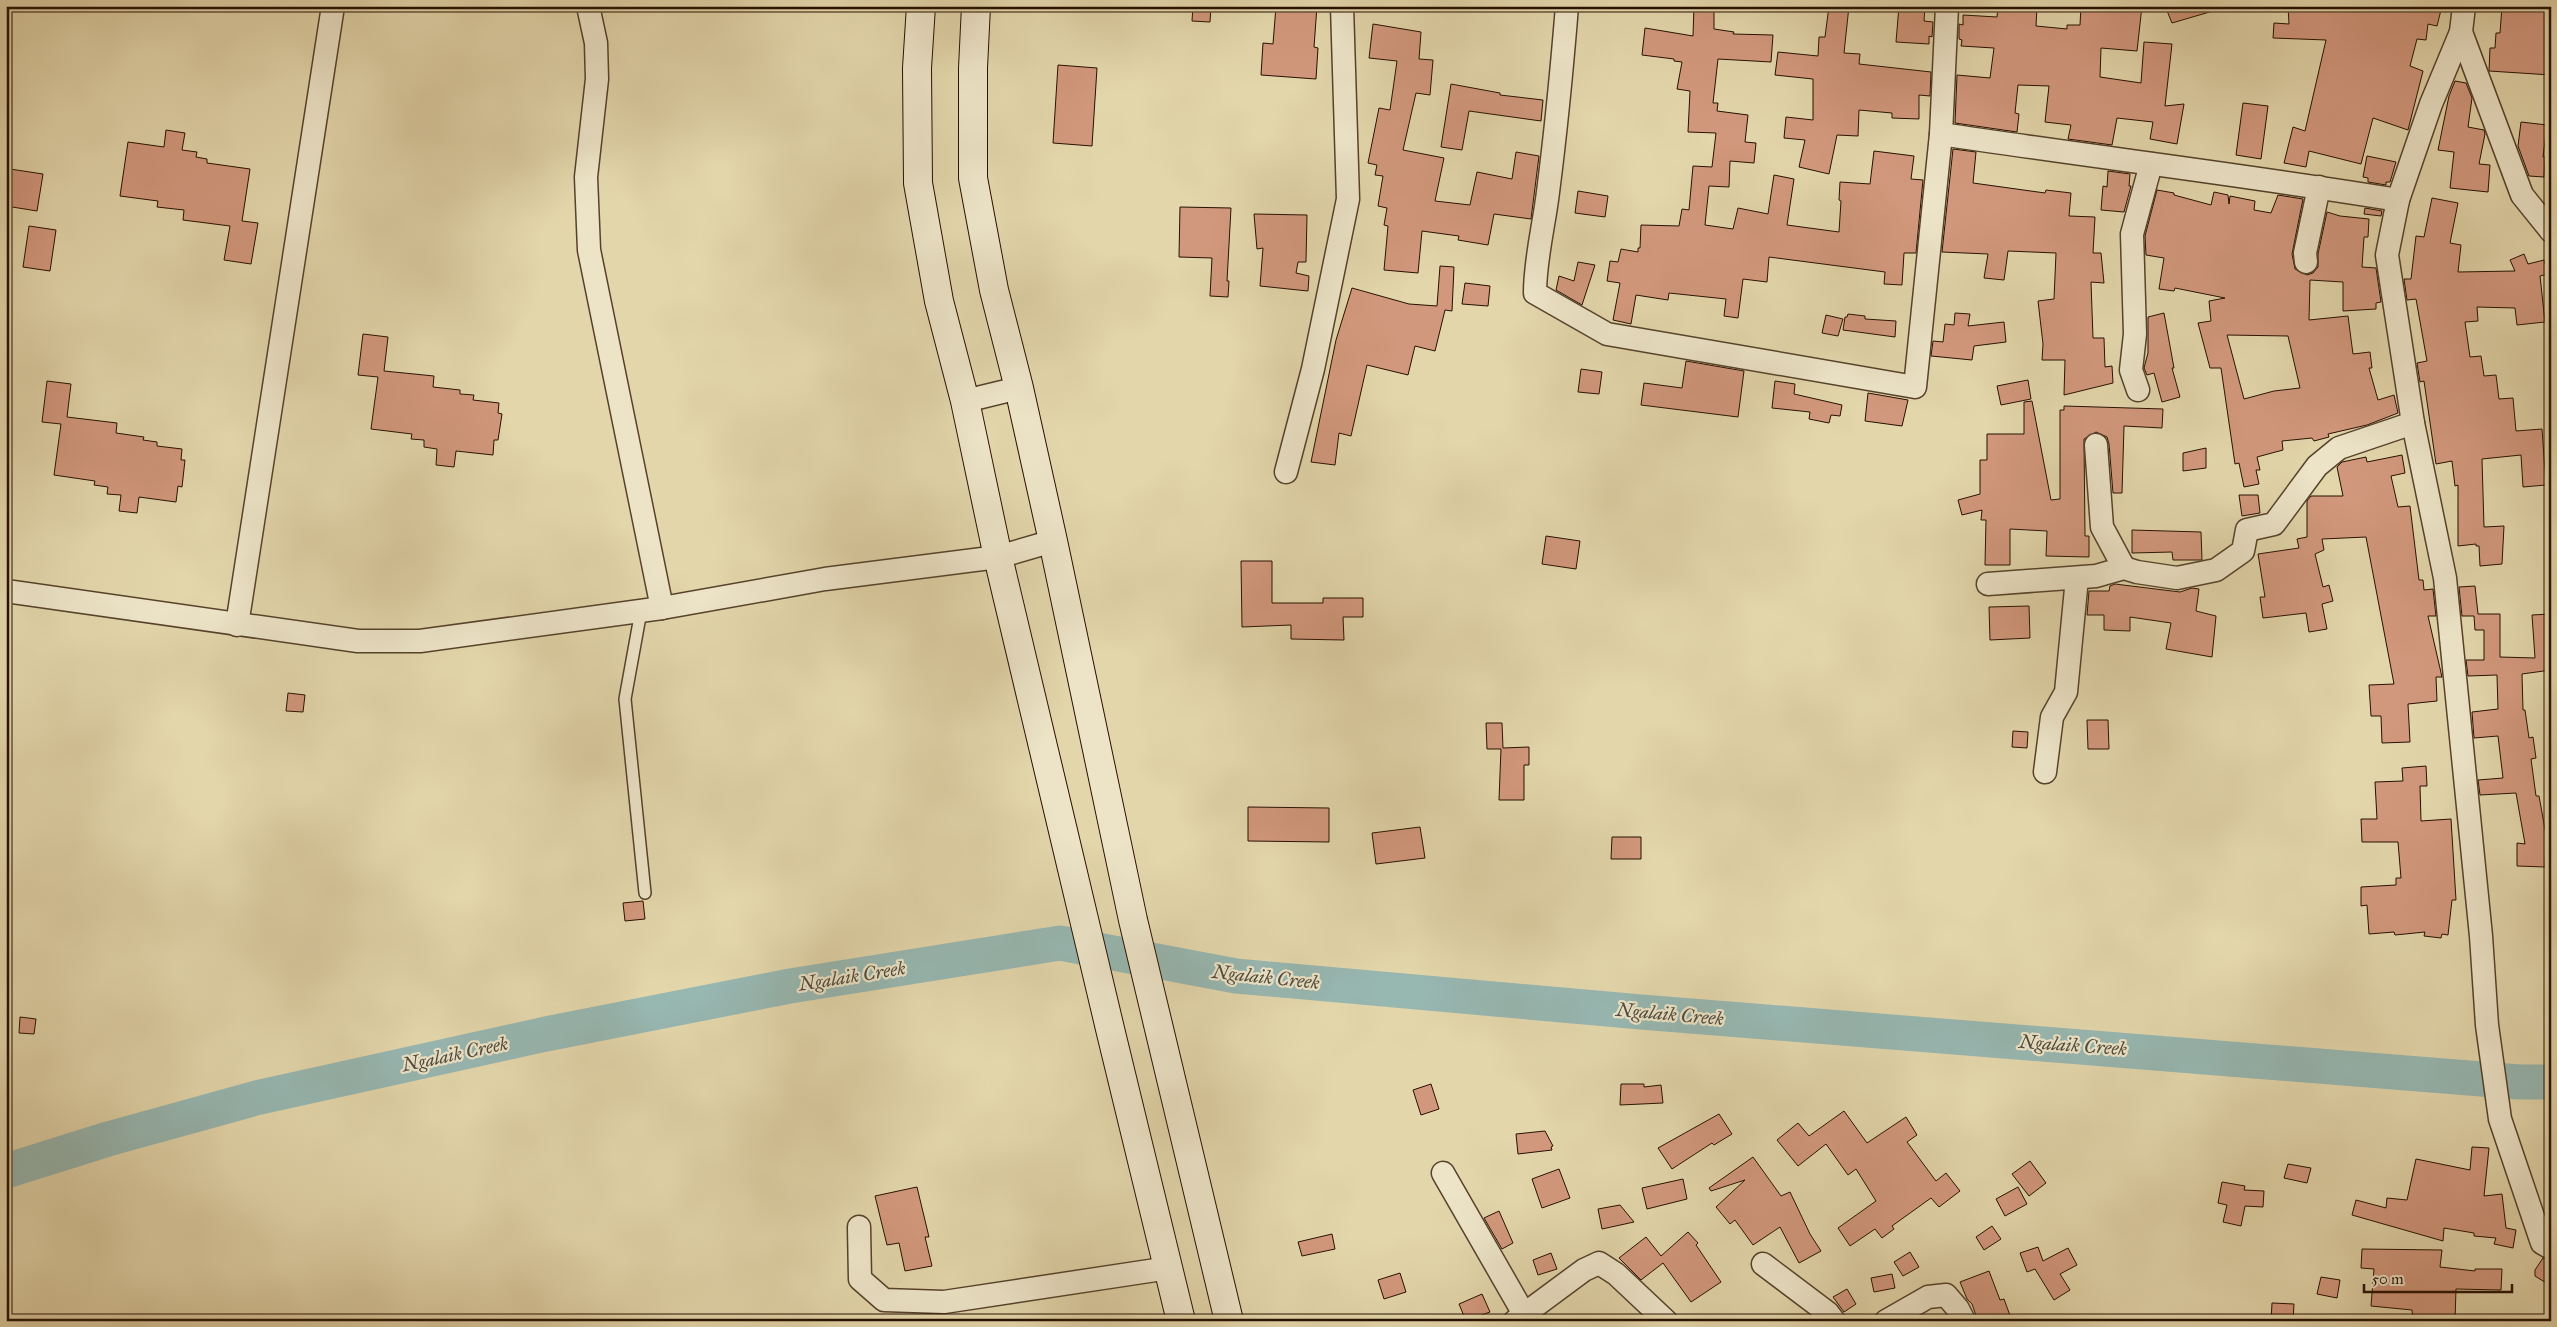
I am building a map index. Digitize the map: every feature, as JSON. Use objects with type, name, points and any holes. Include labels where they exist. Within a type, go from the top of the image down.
[{"type":"main road","points":[[921,6],[918,68],[918,182],[939,301],[965,400],[998,557],[1111,1033],[1182,1321]]},
{"type":"main road","points":[[976,6],[973,68],[973,178],[994,290],[1019,388],[1053,541],[1156,1023],[1229,1321]]},
{"type":"street","points":[[237,625],[333,6]]},
{"type":"street","points":[[588,6],[596,43],[596,70],[586,177],[589,250],[651,609]]},
{"type":"street","points":[[1286,472],[1313,369],[1348,199],[1342,6]]},
{"type":"street","points":[[1567,6],[1548,194],[1535,270],[1535,293],[1607,334],[1915,388],[1941,134],[1947,6]]},
{"type":"street","points":[[2464,6],[2461,32],[2431,104],[2398,200],[2387,255],[2413,424],[2445,578],[2481,936],[2487,1025],[2500,1119],[2542,1243],[2551,1248]]},
{"type":"street","points":[[2461,32],[2522,195],[2551,231]]},
{"type":"street","points":[[1941,134],[2319,187],[2398,200]]},
{"type":"street","points":[[2138,390],[2132,370],[2135,334],[2132,234],[2151,164]]},
{"type":"street","points":[[2306,262],[2305,253],[2319,187]]},
{"type":"street","points":[[965,400],[1019,388]]},
{"type":"street","points":[[1988,584],[2096,576],[2124,568],[2177,578],[2216,570],[2243,551],[2247,530],[2274,524],[2317,466],[2340,448],[2413,424]]},
{"type":"street","points":[[2096,445],[2102,528],[2124,568]]},
{"type":"street","points":[[6,591],[358,641],[420,641],[651,609],[825,579],[998,557],[1053,541]]},
{"type":"street","points":[[2045,772],[2052,717],[2066,692],[2077,578]]},
{"type":"street","points":[[1443,1173],[1520,1317],[1584,1270],[1599,1263],[1616,1274],[1666,1321]]},
{"type":"street","points":[[858,1227],[860,1279],[884,1300],[944,1302],[1169,1268]]},
{"type":"street","points":[[1763,1264],[1828,1313],[1834,1321]]},
{"type":"street","points":[[1886,1321],[1928,1297],[1946,1296],[1958,1309],[1964,1321]]},
{"type":"lane","points":[[644,893],[625,699],[651,609]]},
{"type":"building","points":[[1193,6],[1211,6],[1210,22],[1192,21]]},
{"type":"building","points":[[1276,6],[1317,6],[1314,47],[1318,48],[1316,79],[1261,75],[1263,43],[1273,44]]},
{"type":"building","points":[[1694,6],[1714,6],[1714,29],[1734,32],[1733,34],[1773,35],[1771,62],[1718,59],[1713,103],[1718,103],[1717,111],[1748,115],[1745,142],[1756,143],[1754,163],[1730,161],[1729,187],[1709,186],[1705,225],[1733,229],[1738,208],[1768,214],[1774,175],[1794,179],[1787,225],[1839,232],[1840,182],[1870,184],[1874,151],[1914,156],[1911,179],[1923,180],[1916,253],[1904,253],[1902,285],[1884,284],[1885,272],[1769,257],[1767,282],[1743,279],[1738,318],[1724,316],[1726,299],[1669,293],[1668,300],[1636,295],[1631,324],[1613,320],[1620,283],[1607,281],[1610,261],[1618,262],[1621,249],[1638,252],[1638,248],[1640,248],[1641,225],[1679,226],[1682,209],[1689,210],[1693,166],[1712,167],[1716,133],[1688,132],[1690,91],[1677,89],[1682,62],[1674,61],[1674,59],[1642,55],[1645,28],[1693,36]]},
{"type":"building","points":[[1829,6],[1849,6],[1844,53],[1860,54],[1859,64],[1931,72],[1930,96],[1919,95],[1919,119],[1892,118],[1892,113],[1859,110],[1858,136],[1837,135],[1829,174],[1799,167],[1805,140],[1784,138],[1786,117],[1813,120],[1813,79],[1775,75],[1778,52],[1818,56],[1819,37],[1825,37]]},
{"type":"building","points":[[1899,6],[1925,6],[1924,21],[1933,22],[1932,37],[1929,36],[1929,44],[1896,42]]},
{"type":"building","points":[[1998,6],[2037,6],[2036,26],[2067,29],[2067,25],[2080,25],[2081,6],[2142,6],[2137,51],[2101,48],[2100,77],[2141,83],[2144,42],[2172,44],[2165,106],[2184,104],[2177,144],[2150,139],[2153,122],[2117,118],[2112,145],[2068,139],[2071,125],[2045,122],[2049,86],[2018,85],[2015,113],[2019,114],[2017,132],[1955,123],[1957,75],[1990,78],[1994,48],[1961,46],[1962,40],[1959,39],[1959,24],[1963,25],[1963,15],[1997,17]]},
{"type":"building","points":[[2165,6],[2213,6],[2213,11],[2172,23]]},
{"type":"building","points":[[2288,6],[2322,6],[2322,8],[2352,10],[2352,6],[2442,6],[2437,26],[2428,24],[2426,40],[2417,39],[2410,66],[2423,71],[2408,130],[2373,118],[2361,164],[2309,151],[2306,167],[2284,163],[2293,127],[2305,131],[2326,40],[2273,38],[2274,23],[2289,24]]},
{"type":"building","points":[[2502,6],[2551,6],[2551,75],[2489,71],[2490,48],[2495,48],[2496,33],[2500,33]]},
{"type":"building","points":[[1373,24],[1421,32],[1419,59],[1433,60],[1430,95],[1416,93],[1403,150],[1444,158],[1435,201],[1470,205],[1477,172],[1512,179],[1516,152],[1539,156],[1531,219],[1494,214],[1488,245],[1458,240],[1459,236],[1422,231],[1418,273],[1384,270],[1388,226],[1384,225],[1387,208],[1378,206],[1383,176],[1375,175],[1377,165],[1368,163],[1379,108],[1390,110],[1397,61],[1369,58]]},
{"type":"building","points":[[1058,65],[1097,68],[1092,146],[1053,143]]},
{"type":"building","points":[[2455,81],[2466,83],[2472,98],[2468,127],[2484,130],[2485,134],[2479,164],[2490,165],[2488,192],[2450,188],[2454,152],[2438,150],[2449,96]]},
{"type":"building","points":[[1451,84],[1500,93],[1500,95],[1543,100],[1541,121],[1469,111],[1462,150],[1441,147]]},
{"type":"building","points":[[2243,103],[2268,106],[2261,159],[2236,155]]},
{"type":"building","points":[[2521,122],[2547,125],[2543,157],[2545,157],[2544,177],[2529,176],[2518,146]]},
{"type":"building","points":[[166,130],[185,133],[182,150],[197,152],[196,157],[207,159],[207,163],[250,169],[242,221],[258,223],[251,264],[224,260],[230,226],[183,220],[184,210],[157,207],[158,201],[120,196],[128,142],[164,147]]},
{"type":"building","points":[[1953,149],[1976,152],[1973,183],[2045,193],[2046,190],[2071,193],[2069,216],[2095,217],[2093,253],[2101,253],[2104,283],[2091,282],[2093,338],[2104,338],[2105,367],[2112,366],[2113,383],[2064,395],[2065,360],[2042,360],[2043,344],[2038,301],[2054,299],[2056,253],[2008,251],[2004,280],[1984,278],[1988,254],[1942,252]]},
{"type":"building","points":[[2367,156],[2396,162],[2390,182],[2386,182],[2386,185],[2368,182],[2368,178],[2363,177]]},
{"type":"building","points":[[10,169],[43,174],[37,211],[6,206]]},
{"type":"building","points":[[2108,171],[2130,174],[2129,186],[2131,186],[2124,212],[2101,210],[2103,186],[2107,187]]},
{"type":"building","points":[[2157,190],[2174,193],[2174,195],[2211,205],[2214,192],[2228,195],[2229,204],[2230,196],[2255,201],[2254,210],[2271,213],[2278,195],[2303,199],[2292,254],[2295,269],[2307,275],[2313,273],[2318,267],[2318,254],[2327,212],[2340,216],[2369,219],[2368,237],[2364,237],[2362,267],[2376,268],[2381,302],[2376,303],[2376,309],[2343,311],[2343,282],[2310,280],[2309,320],[2348,316],[2353,354],[2370,352],[2372,368],[2369,368],[2378,400],[2394,395],[2398,413],[2367,425],[2328,434],[2329,437],[2314,441],[2312,438],[2282,441],[2283,450],[2257,457],[2260,470],[2256,470],[2259,484],[2244,487],[2239,463],[2235,464],[2221,368],[2210,368],[2198,323],[2211,321],[2209,301],[2225,298],[2175,288],[2174,291],[2159,289],[2164,258],[2146,255],[2145,236]],"holes":[[[2227,335],[2288,336],[2300,388],[2274,391],[2244,399]]]},
{"type":"building","points":[[1578,191],[1608,196],[1605,217],[1575,213]]},
{"type":"building","points":[[2432,198],[2458,203],[2450,243],[2461,245],[2458,272],[2515,271],[2510,260],[2524,254],[2528,264],[2544,260],[2548,274],[2540,276],[2545,322],[2517,325],[2515,308],[2477,307],[2478,321],[2465,322],[2470,357],[2481,356],[2484,376],[2496,375],[2499,399],[2513,398],[2516,431],[2542,429],[2546,485],[2523,487],[2521,455],[2482,459],[2484,527],[2504,526],[2502,564],[2480,566],[2479,546],[2476,546],[2476,544],[2458,546],[2458,485],[2455,486],[2452,461],[2436,464],[2424,381],[2420,382],[2417,363],[2427,361],[2416,299],[2407,300],[2404,279],[2411,279],[2416,236],[2424,237]]},
{"type":"building","points":[[1180,207],[1231,208],[1227,281],[1229,281],[1228,297],[1210,296],[1212,258],[1179,257]]},
{"type":"building","points":[[2365,208],[2382,211],[2381,216],[2364,214]]},
{"type":"building","points":[[1254,214],[1307,215],[1306,262],[1298,262],[1296,273],[1309,276],[1308,291],[1260,286],[1263,248],[1257,249]]},
{"type":"building","points":[[29,226],[56,230],[50,271],[23,267]]},
{"type":"building","points":[[1578,262],[1595,265],[1582,305],[1556,290],[1559,276],[1574,281]]},
{"type":"building","points":[[1440,266],[1454,267],[1452,311],[1445,310],[1435,351],[1415,346],[1408,375],[1367,365],[1351,436],[1339,433],[1335,465],[1311,462],[1336,340],[1352,288],[1409,304],[1437,306]]},
{"type":"building","points":[[1465,283],[1490,286],[1488,306],[1462,304]]},
{"type":"building","points":[[1955,313],[1970,314],[1968,326],[2004,322],[2006,342],[1974,346],[1972,360],[1931,356],[1933,341],[1943,342],[1945,324],[1954,325]]},
{"type":"building","points":[[2164,313],[2174,368],[2172,368],[2180,397],[2162,402],[2154,373],[2147,375],[2144,368],[2148,353],[2148,317]]},
{"type":"building","points":[[1848,314],[1865,316],[1865,319],[1896,321],[1895,337],[1843,330],[1845,317]]},
{"type":"building","points":[[1826,315],[1843,319],[1838,336],[1822,333]]},
{"type":"building","points":[[363,334],[388,337],[384,371],[434,376],[433,387],[460,390],[460,394],[474,395],[473,400],[499,403],[498,413],[502,414],[498,440],[494,440],[493,455],[456,451],[454,467],[436,465],[437,449],[424,447],[424,440],[411,439],[412,434],[371,429],[378,377],[358,375]]},
{"type":"building","points":[[1686,361],[1744,371],[1738,417],[1641,405],[1644,383],[1682,388]]},
{"type":"building","points":[[1581,369],[1602,372],[1599,394],[1578,392]]},
{"type":"building","points":[[2028,380],[2031,399],[2001,405],[1997,386]]},
{"type":"building","points":[[47,381],[71,384],[67,417],[117,423],[116,433],[144,437],[143,440],[157,442],[157,446],[182,449],[181,460],[185,460],[182,487],[178,486],[176,502],[139,497],[137,513],[119,511],[121,495],[107,494],[108,487],[94,485],[95,481],[54,475],[61,424],[42,422]]},
{"type":"building","points":[[1775,381],[1795,384],[1794,394],[1842,405],[1840,416],[1831,415],[1829,423],[1809,419],[1810,412],[1772,408]]},
{"type":"building","points":[[1868,393],[1908,400],[1902,426],[1865,421]]},
{"type":"building","points":[[2032,401],[2051,500],[2060,499],[2060,410],[2064,410],[2064,406],[2163,409],[2162,428],[2124,426],[2122,493],[2113,493],[2107,437],[2096,432],[2084,439],[2085,536],[2089,536],[2089,557],[2046,556],[2047,531],[2010,529],[2010,565],[1985,565],[1986,520],[1981,520],[1982,510],[1962,515],[1958,500],[1980,494],[1980,460],[1987,460],[1987,434],[2024,434],[2024,402]]},
{"type":"building","points":[[2206,448],[2206,468],[2183,471],[2183,453]]},
{"type":"building","points":[[2402,455],[2405,473],[2391,476],[2398,507],[2410,506],[2419,580],[2423,580],[2424,590],[2433,589],[2436,616],[2428,616],[2442,677],[2436,677],[2437,701],[2408,704],[2410,742],[2382,743],[2381,716],[2371,716],[2369,685],[2394,684],[2366,537],[2322,539],[2324,550],[2315,554],[2323,587],[2329,585],[2333,601],[2322,604],[2327,629],[2309,632],[2306,613],[2263,618],[2260,597],[2265,597],[2258,554],[2299,548],[2297,539],[2307,537],[2307,501],[2311,496],[2343,496],[2337,467],[2342,462],[2366,457],[2367,462]]},
{"type":"building","points":[[2239,495],[2258,495],[2260,513],[2242,516]]},
{"type":"building","points":[[2132,530],[2201,532],[2202,560],[2173,560],[2172,552],[2132,553]]},
{"type":"building","points":[[1546,536],[1580,541],[1576,569],[1542,564]]},
{"type":"building","points":[[1241,561],[1272,561],[1272,603],[1323,603],[1323,598],[1363,598],[1363,617],[1343,617],[1344,640],[1291,639],[1291,625],[1242,627]]},
{"type":"building","points":[[2115,584],[2180,592],[2192,588],[2199,589],[2196,611],[2216,616],[2212,657],[2166,649],[2171,623],[2130,617],[2130,631],[2104,630],[2104,615],[2087,615],[2089,591],[2109,591],[2110,586]]},
{"type":"building","points":[[2475,586],[2478,614],[2500,614],[2500,657],[2535,658],[2532,615],[2551,614],[2551,670],[2522,674],[2523,710],[2525,710],[2529,738],[2533,737],[2536,758],[2531,759],[2536,796],[2539,796],[2546,835],[2545,867],[2517,866],[2517,843],[2525,844],[2516,793],[2480,795],[2478,780],[2503,778],[2498,736],[2474,738],[2472,712],[2498,709],[2497,675],[2468,676],[2466,660],[2484,660],[2484,630],[2475,630],[2474,616],[2462,616],[2459,587]]},
{"type":"building","points":[[2029,606],[2030,638],[1990,640],[1989,607]]},
{"type":"building","points":[[288,693],[305,695],[303,712],[286,711]]},
{"type":"building","points":[[2087,720],[2108,720],[2109,749],[2088,749]]},
{"type":"building","points":[[1486,723],[1502,723],[1503,748],[1529,747],[1529,765],[1524,765],[1524,800],[1499,800],[1501,749],[1487,749]]},
{"type":"building","points":[[2013,731],[2028,732],[2027,748],[2012,747]]},
{"type":"building","points":[[2426,766],[2427,786],[2420,786],[2421,821],[2451,819],[2456,900],[2452,900],[2448,935],[2442,934],[2441,938],[2424,936],[2425,932],[2395,935],[2394,932],[2369,934],[2367,905],[2361,906],[2361,887],[2396,885],[2396,878],[2401,878],[2398,842],[2362,842],[2361,819],[2377,819],[2375,782],[2403,781],[2402,768]]},
{"type":"building","points":[[1248,807],[1329,808],[1329,842],[1248,841]]},
{"type":"building","points":[[1420,827],[1425,858],[1376,864],[1372,833]]},
{"type":"building","points":[[1612,837],[1641,837],[1641,859],[1611,859]]},
{"type":"building","points":[[643,901],[645,919],[625,921],[623,903]]},
{"type":"building","points":[[20,1017],[36,1019],[34,1034],[19,1033]]},
{"type":"building","points":[[1431,1084],[1439,1109],[1421,1115],[1413,1090]]},
{"type":"building","points":[[1621,1084],[1644,1084],[1644,1087],[1661,1085],[1663,1103],[1620,1105]]},
{"type":"building","points":[[1844,1111],[1867,1143],[1906,1117],[1917,1135],[1907,1142],[1936,1181],[1946,1173],[1960,1191],[1939,1207],[1931,1198],[1892,1226],[1894,1229],[1882,1238],[1875,1229],[1850,1246],[1838,1228],[1876,1201],[1856,1169],[1848,1175],[1826,1144],[1798,1166],[1777,1140],[1798,1123],[1809,1136]]},
{"type":"building","points":[[1719,1114],[1732,1134],[1714,1145],[1712,1143],[1672,1169],[1658,1148]]},
{"type":"building","points":[[1545,1131],[1553,1146],[1551,1147],[1552,1150],[1518,1154],[1516,1134]]},
{"type":"building","points":[[2472,1147],[2489,1148],[2484,1196],[2502,1194],[2506,1228],[2516,1230],[2513,1248],[2494,1244],[2496,1238],[2474,1236],[2474,1233],[2444,1228],[2443,1241],[2352,1215],[2356,1200],[2386,1208],[2387,1198],[2407,1200],[2416,1159],[2470,1170]]},
{"type":"building","points":[[1753,1157],[1781,1196],[1790,1192],[1810,1234],[1821,1251],[1799,1263],[1780,1227],[1753,1245],[1735,1220],[1730,1224],[1716,1207],[1745,1180],[1711,1191],[1709,1188]]},
{"type":"building","points":[[2030,1161],[2046,1183],[2029,1196],[2012,1174]]},
{"type":"building","points":[[2288,1164],[2311,1168],[2307,1183],[2284,1178]]},
{"type":"building","points":[[1559,1169],[1570,1198],[1542,1208],[1532,1179]]},
{"type":"building","points":[[1683,1179],[1687,1199],[1647,1209],[1642,1188]]},
{"type":"building","points":[[2222,1182],[2245,1186],[2244,1190],[2264,1191],[2263,1207],[2245,1206],[2241,1226],[2223,1222],[2227,1205],[2218,1203]]},
{"type":"building","points":[[917,1187],[929,1237],[925,1237],[932,1266],[905,1271],[899,1243],[887,1245],[875,1196]]},
{"type":"building","points":[[2018,1187],[2027,1204],[2005,1216],[1996,1199]]},
{"type":"building","points":[[1620,1205],[1634,1222],[1602,1229],[1598,1209]]},
{"type":"building","points":[[1499,1211],[1513,1243],[1502,1249],[1484,1218]]},
{"type":"building","points":[[1992,1226],[2001,1239],[1984,1250],[1976,1237]]},
{"type":"building","points":[[1688,1232],[1698,1243],[1696,1245],[1721,1282],[1691,1302],[1663,1263],[1641,1280],[1619,1258],[1646,1237],[1661,1256]]},
{"type":"building","points":[[1332,1234],[1335,1249],[1302,1256],[1298,1242]]},
{"type":"building","points":[[2038,1247],[2043,1261],[2068,1248],[2077,1265],[2060,1274],[2070,1290],[2054,1300],[2035,1269],[2027,1272],[2020,1253]]},
{"type":"building","points":[[2362,1249],[2442,1250],[2440,1267],[2475,1271],[2475,1269],[2502,1269],[2501,1290],[2456,1289],[2455,1321],[2413,1321],[2412,1310],[2371,1306],[2374,1269],[2361,1268]]},
{"type":"building","points":[[1910,1252],[1919,1267],[1903,1276],[1894,1262]]},
{"type":"building","points":[[1551,1253],[1557,1269],[1538,1275],[1533,1260]]},
{"type":"building","points":[[2543,1258],[2551,1261],[2551,1286],[2535,1276],[2535,1270]]},
{"type":"building","points":[[1989,1271],[2000,1300],[2004,1299],[2012,1321],[1978,1321],[1972,1304],[1967,1299],[1960,1282]]},
{"type":"building","points":[[1400,1273],[1406,1292],[1384,1299],[1378,1280]]},
{"type":"building","points":[[1892,1274],[1895,1288],[1874,1292],[1871,1278]]},
{"type":"building","points":[[2321,1277],[2340,1280],[2337,1298],[2317,1294]]},
{"type":"building","points":[[1847,1289],[1856,1304],[1844,1312],[1833,1297]]},
{"type":"building","points":[[1482,1294],[1490,1312],[1466,1321],[1459,1304]]},
{"type":"building","points":[[2272,1303],[2294,1304],[2293,1321],[2271,1321]]},
{"type":"waterway","name":"Ngalaik Creek","points":[[6,1171],[108,1139],[256,1098],[546,1034],[790,986],[1060,943],[1236,976],[1641,1012],[2519,1082],[2551,1082]]}]
